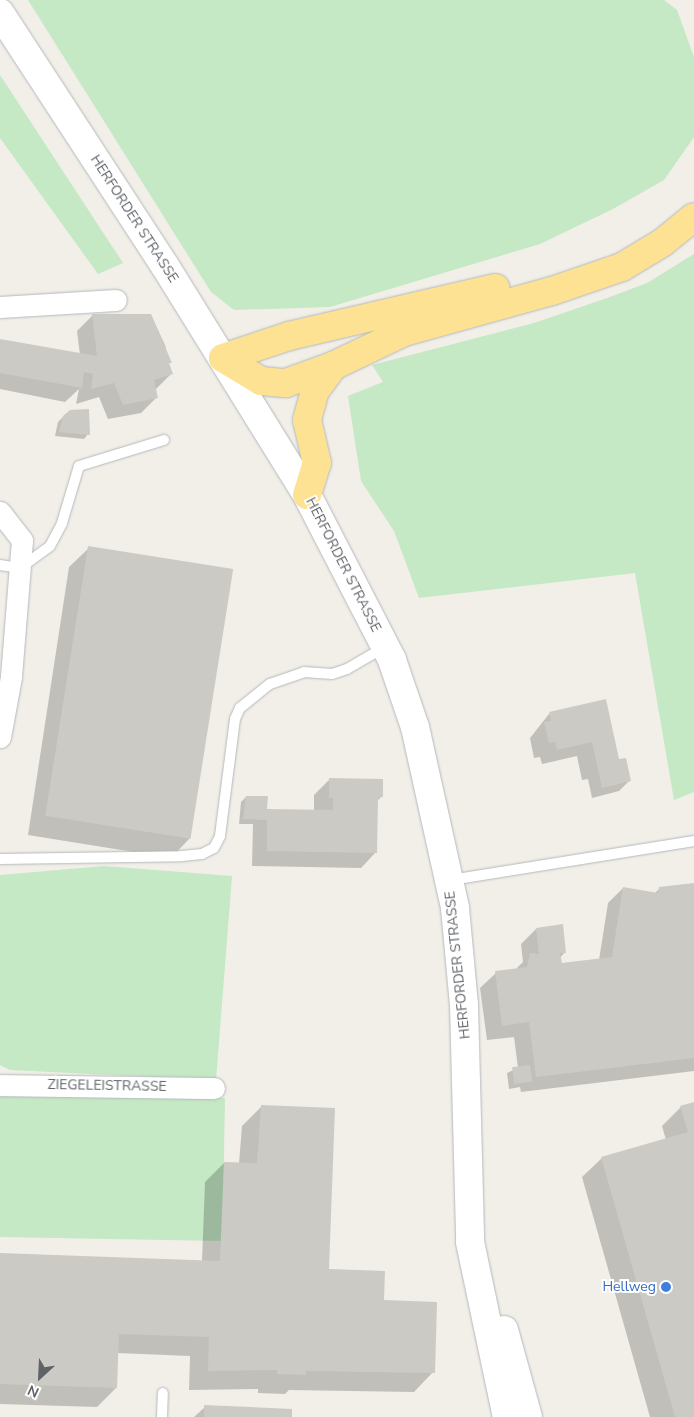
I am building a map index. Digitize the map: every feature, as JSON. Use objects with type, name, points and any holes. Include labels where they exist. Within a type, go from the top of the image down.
[{"type":"highway","points":[[223,358],[289,336],[543,276],[616,250],[662,225],[694,197]]},
{"type":"highway","points":[[223,358],[261,382],[286,382],[333,366],[404,332],[552,291],[622,267],[662,243],[694,217]]},
{"type":"highway","points":[[307,495],[317,463],[307,420],[315,391],[333,366]]},
{"type":"main road","name":"HERFORDER STRASSE","points":[[0,14],[223,358],[307,495],[385,646],[415,727],[455,908],[464,1005],[471,1195],[470,1242],[475,1276],[507,1417]]},
{"type":"main road","name":"HERFORDER STRASSE","points":[[471,1195],[528,1417]]},
{"type":"street","points":[[0,307],[116,300]]},
{"type":"street","points":[[0,512],[22,540],[10,567],[10,677],[0,737]]},
{"type":"street","name":"ZIEGELEISTRASSE","points":[[0,1085],[214,1088]]},
{"type":"lane","points":[[10,567],[50,546],[62,523],[78,466],[164,440]]},
{"type":"lane","points":[[0,859],[182,856],[202,854],[214,848],[220,836],[235,718],[240,708],[270,684],[304,672],[332,674],[347,670],[385,646]]},
{"type":"lane","points":[[449,880],[694,841]]},
{"type":"lane","points":[[162,1417],[163,1393]]},
{"type":"green space","points":[[28,0],[664,0],[677,10],[694,57],[694,137],[664,180],[613,209],[540,244],[330,307],[234,310],[211,292]]},
{"type":"green space","points":[[0,75],[123,263],[98,274],[0,138]]},
{"type":"green space","points":[[694,254],[694,792],[674,800],[635,573],[419,598],[394,531],[361,481],[348,396],[383,382],[372,365],[534,323],[610,297],[647,283]]},
{"type":"green space","points":[[104,866],[232,876],[216,1080],[10,1070],[0,1065],[0,875]]},
{"type":"green space","points":[[0,1094],[225,1098],[222,1241],[0,1237]]},
{"type":"building","points":[[92,314],[151,314],[172,363],[169,363],[173,374],[154,380],[158,398],[123,405],[114,383],[91,389],[93,374],[84,372],[82,388],[0,373],[0,339],[97,356]]},
{"type":"building","points":[[89,409],[90,435],[59,432],[63,416],[70,410]]},
{"type":"building","points":[[88,546],[233,569],[190,839],[45,816]]},
{"type":"building","points":[[606,699],[619,759],[626,758],[631,781],[602,788],[592,742],[557,750],[555,742],[549,743],[544,722],[551,721],[549,712]]},
{"type":"building","points":[[329,778],[383,779],[383,797],[378,797],[377,853],[267,851],[267,820],[243,819],[246,796],[268,796],[267,809],[333,810],[333,798],[329,798]]},
{"type":"building","points":[[694,883],[694,1058],[536,1077],[529,1022],[502,1026],[495,971],[527,967],[530,953],[539,954],[536,928],[563,924],[566,953],[560,953],[562,963],[612,957],[623,887],[658,893],[659,887]]},
{"type":"building","points":[[530,1065],[532,1082],[514,1084],[512,1067]]},
{"type":"building","name":"Hellweg","points":[[694,1102],[694,1417],[675,1417],[601,1157],[688,1132],[680,1106]]},
{"type":"building","points":[[261,1105],[335,1108],[329,1269],[385,1271],[384,1300],[437,1302],[435,1373],[306,1371],[306,1375],[277,1374],[277,1370],[208,1371],[209,1337],[119,1334],[117,1388],[0,1384],[0,1253],[220,1261],[224,1162],[257,1163]]},
{"type":"building","points":[[204,1405],[292,1409],[292,1417],[204,1417]]},
{"type":"place","name":"Hellweg","points":[[666,1287]]}]
